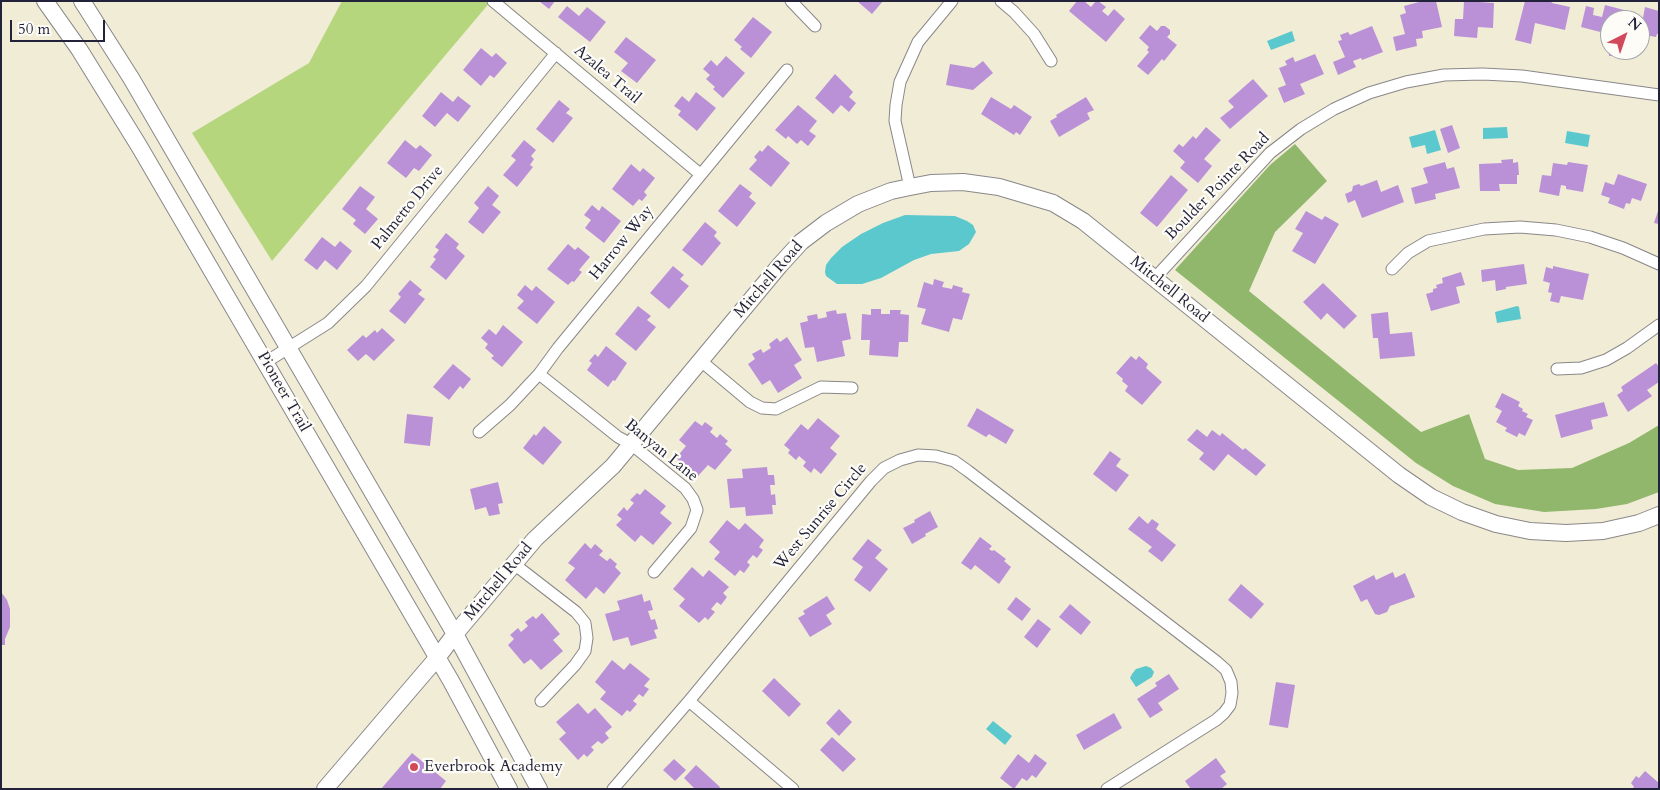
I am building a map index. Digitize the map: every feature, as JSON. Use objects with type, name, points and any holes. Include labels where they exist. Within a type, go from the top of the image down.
[{"type":"main road","name":"Pioneer Trail","points":[[45,1],[109,96],[266,362],[486,744],[509,789]]},
{"type":"main road","name":"Pioneer Trail","points":[[82,1],[131,78],[455,634],[539,789]]},
{"type":"main road","name":"Mitchell Road","points":[[325,789],[549,524],[613,466],[800,242],[826,222],[858,204],[910,186],[963,182],[998,187],[1053,203],[1083,221],[1399,474],[1431,497],[1462,512],[1496,524],[1530,531],[1566,533],[1603,531],[1639,523],[1659,515]]},
{"type":"street","name":"Azalea Trail","points":[[493,1],[700,174]]},
{"type":"street","points":[[791,1],[815,26]]},
{"type":"street","points":[[910,186],[895,121],[900,82],[918,42],[952,1]]},
{"type":"street","points":[[1001,1],[1034,34],[1050,61]]},
{"type":"street","name":"Palmetto Drive","points":[[266,362],[328,323],[366,286],[556,53]]},
{"type":"street","name":"Harrow Way","points":[[479,432],[539,374],[558,348],[787,70]]},
{"type":"street","name":"Boulder Pointe Road","points":[[1155,278],[1270,153],[1301,129],[1334,109],[1369,93],[1406,82],[1444,75],[1483,74],[1522,76],[1659,95]]},
{"type":"street","points":[[1392,269],[1408,253],[1428,242],[1450,235],[1484,229],[1520,227],[1556,230],[1590,237],[1624,248],[1659,264]]},
{"type":"street","points":[[1557,369],[1581,368],[1606,360],[1627,348],[1659,325]]},
{"type":"street","points":[[701,361],[750,402],[762,408],[776,408],[821,387],[852,388]]},
{"type":"street","name":"Banyan Lane","points":[[539,374],[618,437],[631,444],[685,488],[693,499],[697,510],[691,528],[654,572]]},
{"type":"street","name":"West Sunrise Circle","points":[[613,789],[884,468],[900,460],[918,455],[936,456],[954,461],[995,490],[1226,670],[1231,682],[1232,694],[1230,704],[1216,720],[1107,789]]},
{"type":"street","points":[[514,564],[576,612],[585,624],[587,638],[585,651],[541,701]]},
{"type":"street","points":[[689,701],[793,789]]},
{"type":"green space","points":[[342,1],[491,1],[272,261],[192,133],[309,63]]},
{"type":"green space","points":[[1295,144],[1327,181],[1275,232],[1249,291],[1421,432],[1469,414],[1485,459],[1518,470],[1572,468],[1629,443],[1659,425],[1659,492],[1627,504],[1596,509],[1544,512],[1495,504],[1453,486],[1416,463],[1175,270],[1270,165]]},
{"type":"water","points":[[1292,31],[1295,41],[1271,50],[1267,41]]},
{"type":"water","points":[[1507,127],[1508,138],[1483,139],[1483,128]]},
{"type":"water","points":[[1435,130],[1441,150],[1427,154],[1425,145],[1412,148],[1409,137]]},
{"type":"water","points":[[1567,131],[1590,135],[1588,147],[1565,143]]},
{"type":"water","points":[[905,215],[955,216],[973,225],[976,232],[969,244],[959,251],[931,254],[914,260],[881,278],[862,284],[837,284],[826,276],[826,265],[842,247],[861,234]]},
{"type":"water","points":[[1519,307],[1521,319],[1497,323],[1495,312]]},
{"type":"water","points":[[1146,666],[1154,672],[1152,677],[1136,687],[1130,678],[1136,669]]},
{"type":"water","points":[[993,721],[1012,736],[1005,745],[986,729]]},
{"type":"building","points":[[539,1],[555,1],[549,9]]},
{"type":"building","points":[[857,1],[883,1],[872,14]]},
{"type":"building","points":[[1077,1],[1084,1],[1091,7],[1098,1],[1106,7],[1102,11],[1108,16],[1114,9],[1125,19],[1106,42],[1069,11]]},
{"type":"building","points":[[1423,1],[1436,1],[1442,27],[1422,31],[1423,38],[1416,39],[1417,46],[1396,51],[1393,37],[1405,34],[1400,15],[1406,13],[1404,6]]},
{"type":"building","points":[[1464,1],[1494,3],[1493,28],[1478,27],[1477,38],[1454,36],[1455,19],[1463,19]]},
{"type":"building","points":[[1525,1],[1551,1],[1552,3],[1570,7],[1565,30],[1535,23],[1531,44],[1515,40]]},
{"type":"building","points":[[1605,5],[1624,10],[1604,10]]},
{"type":"building","points":[[567,6],[579,16],[587,7],[606,22],[590,42],[558,17]]},
{"type":"building","points":[[1586,6],[1594,8],[1593,15],[1600,17],[1600,32],[1581,27]]},
{"type":"building","points":[[1645,7],[1659,11],[1659,34],[1656,37],[1650,36],[1650,10],[1644,10]]},
{"type":"building","points":[[753,17],[772,32],[751,58],[740,49],[742,47],[734,40]]},
{"type":"building","points":[[1150,25],[1157,31],[1161,26],[1165,26],[1170,30],[1170,34],[1167,37],[1177,45],[1164,61],[1162,59],[1148,75],[1137,66],[1149,52],[1147,50],[1149,47],[1139,38]]},
{"type":"building","points":[[1372,26],[1383,52],[1362,60],[1361,58],[1353,61],[1356,67],[1338,75],[1333,62],[1345,57],[1338,41],[1342,40],[1340,35],[1348,32],[1350,35]]},
{"type":"building","points":[[626,37],[656,60],[637,83],[621,71],[628,63],[614,52]]},
{"type":"building","points":[[481,48],[492,57],[496,53],[507,63],[494,78],[490,75],[481,86],[463,70]]},
{"type":"building","points":[[1315,54],[1324,74],[1300,84],[1305,94],[1284,103],[1278,88],[1286,85],[1279,68],[1287,65],[1285,61],[1293,57],[1295,62]]},
{"type":"building","points":[[726,56],[745,73],[723,98],[706,79],[710,75],[703,69],[711,60],[717,66]]},
{"type":"building","points":[[983,61],[993,73],[973,90],[946,85],[950,64],[974,68]]},
{"type":"building","points":[[835,74],[853,92],[849,97],[856,103],[849,112],[841,105],[833,114],[815,98]]},
{"type":"building","points":[[1253,79],[1268,96],[1230,129],[1220,118],[1234,107],[1228,101]]},
{"type":"building","points":[[441,92],[453,102],[458,96],[471,106],[458,122],[447,113],[435,127],[422,116]]},
{"type":"building","points":[[696,92],[716,108],[697,131],[678,115],[681,111],[674,106],[682,96],[689,102]]},
{"type":"building","points":[[991,97],[1011,109],[1014,105],[1032,117],[1020,135],[1016,132],[1014,135],[981,114]]},
{"type":"building","points":[[1086,97],[1094,110],[1087,113],[1090,119],[1059,137],[1050,121],[1057,117],[1056,115]]},
{"type":"building","points":[[559,100],[570,109],[566,113],[573,118],[553,143],[536,129]]},
{"type":"building","points":[[798,105],[817,121],[809,131],[816,136],[808,146],[801,140],[797,144],[788,136],[786,139],[775,130]]},
{"type":"building","points":[[1452,125],[1460,148],[1448,153],[1440,129]]},
{"type":"building","points":[[1206,127],[1221,140],[1204,159],[1212,166],[1198,183],[1180,168],[1185,162],[1173,151],[1179,144],[1183,147],[1193,136],[1196,139]]},
{"type":"building","points":[[405,140],[416,149],[420,145],[432,155],[419,171],[414,168],[406,178],[387,163]]},
{"type":"building","points":[[524,140],[536,150],[531,156],[534,159],[530,165],[533,167],[517,187],[503,175],[516,160],[511,156]]},
{"type":"building","points":[[768,145],[790,163],[771,187],[749,169],[757,160],[754,157]]},
{"type":"building","points":[[1513,159],[1513,163],[1518,162],[1519,175],[1517,175],[1517,184],[1499,184],[1500,191],[1480,191],[1479,164],[1502,163],[1501,160]]},
{"type":"building","points":[[1445,162],[1447,169],[1454,167],[1460,188],[1435,194],[1436,199],[1415,204],[1411,188],[1428,183],[1423,168]]},
{"type":"building","points":[[1568,162],[1588,165],[1583,192],[1566,189],[1566,186],[1561,185],[1559,196],[1539,192],[1542,175],[1551,176],[1553,163],[1567,165]]},
{"type":"building","points":[[631,164],[640,172],[643,168],[655,178],[644,192],[647,195],[642,201],[639,199],[633,206],[612,189]]},
{"type":"building","points":[[1618,174],[1647,184],[1641,201],[1632,198],[1630,204],[1626,203],[1624,209],[1608,203],[1610,198],[1601,195],[1605,182],[1614,185]]},
{"type":"building","points":[[1171,175],[1188,190],[1157,227],[1140,213]]},
{"type":"building","points":[[1377,180],[1381,192],[1398,185],[1404,202],[1362,218],[1355,200],[1348,203],[1345,194],[1352,191],[1353,186],[1359,184],[1361,186]]},
{"type":"building","points":[[740,184],[752,193],[749,197],[756,203],[737,227],[718,211]]},
{"type":"building","points":[[360,186],[375,197],[366,209],[378,219],[365,234],[353,224],[356,220],[342,209]]},
{"type":"building","points":[[488,186],[499,196],[492,205],[501,212],[483,234],[468,222],[479,208],[474,203]]},
{"type":"building","points":[[592,205],[599,211],[602,206],[621,221],[604,243],[585,228],[591,220],[584,215]]},
{"type":"building","points":[[1659,208],[1659,224],[1654,223]]},
{"type":"building","points":[[1306,211],[1322,220],[1325,216],[1339,224],[1315,264],[1292,251],[1303,233],[1295,229]]},
{"type":"building","points":[[705,222],[717,232],[714,236],[721,243],[702,266],[682,250]]},
{"type":"building","points":[[446,233],[459,244],[456,248],[465,256],[446,280],[430,267],[436,259],[433,257],[439,250],[435,247]]},
{"type":"building","points":[[322,237],[335,247],[340,241],[352,251],[337,270],[325,260],[317,270],[304,260]]},
{"type":"building","points":[[568,244],[575,250],[578,247],[590,257],[579,270],[582,272],[574,282],[572,281],[568,285],[547,269]]},
{"type":"building","points":[[1524,264],[1527,284],[1506,287],[1506,289],[1496,291],[1495,280],[1482,282],[1481,270]]},
{"type":"building","points":[[673,266],[684,275],[680,279],[689,286],[669,309],[650,293]]},
{"type":"building","points":[[1553,266],[1589,274],[1583,300],[1561,296],[1559,303],[1550,301],[1552,293],[1548,292],[1550,283],[1543,281],[1546,267],[1553,269]]},
{"type":"building","points":[[1461,272],[1465,285],[1456,287],[1460,303],[1431,311],[1426,294],[1433,292],[1433,289],[1437,288],[1436,285],[1443,283],[1442,278]]},
{"type":"building","points":[[934,279],[944,282],[942,287],[952,289],[953,285],[963,288],[962,292],[970,294],[962,320],[953,318],[949,332],[921,324],[926,309],[917,307],[924,282],[933,285]]},
{"type":"building","points":[[410,280],[422,290],[418,294],[425,299],[405,324],[389,311],[401,297],[398,294]]},
{"type":"building","points":[[1323,283],[1357,316],[1344,329],[1327,313],[1321,320],[1303,302]]},
{"type":"building","points":[[525,285],[532,291],[536,286],[555,302],[537,324],[517,308],[524,301],[517,295]]},
{"type":"building","points":[[638,306],[651,316],[647,320],[656,327],[636,351],[615,334]]},
{"type":"building","points":[[871,309],[881,309],[881,314],[890,314],[890,310],[901,310],[900,314],[909,315],[908,342],[899,342],[898,357],[869,355],[870,340],[861,340],[862,314],[871,315]]},
{"type":"building","points":[[836,310],[837,314],[846,313],[851,339],[842,341],[845,356],[817,362],[814,347],[805,348],[800,323],[808,321],[807,316],[817,314],[818,319],[827,317],[826,312]]},
{"type":"building","points":[[1388,312],[1390,334],[1412,332],[1415,356],[1380,359],[1378,338],[1373,338],[1371,314]]},
{"type":"building","points":[[503,325],[523,342],[502,367],[491,358],[494,356],[485,348],[488,344],[481,338],[489,329],[496,335]]},
{"type":"building","points":[[382,328],[395,340],[374,361],[366,354],[358,361],[347,350],[363,335],[366,338],[375,330],[377,333]]},
{"type":"building","points":[[787,337],[802,360],[794,365],[802,378],[778,393],[770,380],[762,385],[748,364],[755,359],[752,354],[761,349],[763,353],[771,348],[769,344],[777,338],[780,342]]},
{"type":"building","points":[[606,346],[627,363],[615,381],[613,380],[608,387],[587,370],[592,363],[589,361],[595,354],[598,357]]},
{"type":"building","points":[[1131,356],[1136,360],[1139,356],[1148,364],[1146,368],[1162,382],[1142,405],[1125,391],[1128,386],[1116,373]]},
{"type":"building","points":[[1656,363],[1659,367],[1659,382],[1647,390],[1652,396],[1628,412],[1617,395],[1623,391],[1621,387]]},
{"type":"building","points":[[453,364],[471,379],[463,389],[460,386],[449,400],[433,387]]},
{"type":"building","points":[[1502,393],[1520,402],[1518,406],[1528,414],[1526,417],[1533,420],[1525,436],[1519,433],[1517,437],[1505,431],[1507,428],[1496,422],[1502,411],[1495,407]]},
{"type":"building","points":[[1604,402],[1608,416],[1591,420],[1593,429],[1561,438],[1555,415]]},
{"type":"building","points":[[977,408],[1014,430],[1006,444],[989,434],[986,437],[967,426]]},
{"type":"building","points":[[407,414],[433,417],[430,446],[404,443]]},
{"type":"building","points":[[818,418],[840,436],[830,448],[837,454],[821,474],[814,468],[811,473],[803,466],[806,462],[799,456],[796,460],[788,453],[790,450],[784,445],[801,424],[808,430]]},
{"type":"building","points":[[695,421],[702,426],[705,422],[713,428],[710,432],[717,438],[720,434],[728,441],[725,444],[732,450],[715,470],[708,465],[698,476],[676,458],[686,446],[679,440]]},
{"type":"building","points":[[544,426],[562,442],[543,465],[523,448],[534,434],[536,436]]},
{"type":"building","points":[[1197,429],[1207,437],[1212,430],[1220,436],[1222,433],[1266,465],[1256,476],[1228,454],[1214,471],[1199,459],[1204,453],[1187,440]]},
{"type":"building","points":[[1110,451],[1121,459],[1116,466],[1129,475],[1116,492],[1093,474]]},
{"type":"building","points":[[767,467],[768,475],[774,475],[775,485],[770,485],[771,495],[775,494],[776,505],[772,505],[773,514],[746,516],[745,507],[730,508],[727,479],[743,478],[742,469]]},
{"type":"building","points":[[498,482],[503,503],[498,504],[500,514],[489,516],[486,507],[475,510],[470,489]]},
{"type":"building","points":[[645,489],[666,506],[660,513],[672,523],[653,545],[641,535],[635,542],[616,525],[622,519],[617,515],[624,507],[627,511],[634,503],[630,500],[637,493],[640,495]]},
{"type":"building","points":[[930,511],[938,527],[912,544],[903,528]]},
{"type":"building","points":[[1139,516],[1148,524],[1152,519],[1159,524],[1156,529],[1176,545],[1162,562],[1148,551],[1152,547],[1128,529]]},
{"type":"building","points":[[727,520],[739,530],[745,523],[764,540],[759,547],[763,550],[757,558],[753,555],[747,562],[750,565],[744,573],[740,570],[735,576],[714,559],[720,552],[709,542]]},
{"type":"building","points":[[980,537],[992,546],[989,549],[994,550],[1006,559],[1004,561],[1011,567],[999,584],[975,565],[971,570],[961,563]]},
{"type":"building","points":[[868,539],[882,550],[875,558],[888,569],[870,592],[854,580],[863,567],[852,559]]},
{"type":"building","points":[[585,543],[591,549],[595,544],[603,551],[599,555],[607,561],[610,558],[617,564],[615,567],[621,573],[604,594],[596,587],[586,599],[565,580],[575,568],[568,563]]},
{"type":"building","points":[[692,567],[703,577],[709,570],[729,587],[723,593],[727,597],[721,605],[717,602],[711,609],[715,612],[708,620],[705,617],[699,623],[679,606],[685,599],[673,589]]},
{"type":"building","points":[[1393,572],[1395,578],[1405,573],[1415,597],[1390,606],[1387,612],[1379,615],[1375,614],[1367,599],[1361,602],[1353,586],[1374,575],[1376,580]]},
{"type":"building","points":[[1241,584],[1264,604],[1251,619],[1228,600]]},
{"type":"building","points":[[1,592],[7,600],[10,609],[10,627],[5,639],[5,645],[1,645]]},
{"type":"building","points":[[642,594],[644,602],[650,600],[653,610],[648,611],[651,620],[655,619],[658,629],[654,630],[657,638],[631,646],[628,637],[613,641],[605,614],[620,610],[617,601]]},
{"type":"building","points":[[827,596],[835,609],[826,615],[832,624],[810,637],[798,618],[805,614],[803,611]]},
{"type":"building","points":[[1016,597],[1031,609],[1022,621],[1007,609]]},
{"type":"building","points":[[1070,604],[1091,622],[1081,635],[1059,617]]},
{"type":"building","points":[[542,613],[560,634],[553,640],[563,651],[541,670],[531,659],[524,664],[508,645],[514,639],[510,635],[518,628],[521,632],[528,626],[525,622],[533,616],[536,619]]},
{"type":"building","points":[[1038,619],[1051,629],[1037,648],[1024,637]]},
{"type":"building","points":[[612,660],[624,670],[630,663],[650,679],[644,686],[649,689],[643,697],[639,694],[633,701],[637,704],[630,712],[627,710],[622,716],[600,699],[606,692],[595,682]]},
{"type":"building","points":[[1169,674],[1179,689],[1158,703],[1163,710],[1150,718],[1137,699],[1157,686],[1155,683]]},
{"type":"building","points":[[774,678],[801,704],[789,717],[762,691]]},
{"type":"building","points":[[1276,682],[1295,685],[1288,728],[1269,725]]},
{"type":"building","points":[[578,703],[588,714],[595,708],[612,727],[605,733],[609,738],[602,744],[598,741],[591,747],[594,750],[587,757],[584,754],[578,760],[559,739],[566,733],[556,722]]},
{"type":"building","points":[[839,709],[852,722],[839,736],[826,723]]},
{"type":"building","points":[[1114,713],[1122,728],[1084,750],[1076,735]]},
{"type":"building","points":[[832,737],[856,759],[843,772],[820,750]]},
{"type":"building","name":"Everbrook Academy","points":[[412,753],[446,781],[440,789],[381,789]]},
{"type":"building","points":[[1018,754],[1029,763],[1035,754],[1047,763],[1036,778],[1032,775],[1027,781],[1022,778],[1014,789],[1000,778]]},
{"type":"building","points":[[1216,758],[1226,772],[1220,776],[1227,784],[1221,789],[1191,789],[1185,781]]},
{"type":"building","points":[[674,759],[686,770],[675,781],[663,770]]},
{"type":"building","points":[[696,765],[720,787],[719,789],[695,789],[684,778]]},
{"type":"building","points":[[1645,771],[1659,783],[1659,789],[1632,789],[1634,787],[1631,783],[1636,776],[1639,778]]},
{"type":"place","name":"Everbrook Academy","points":[[414,767]]}]
